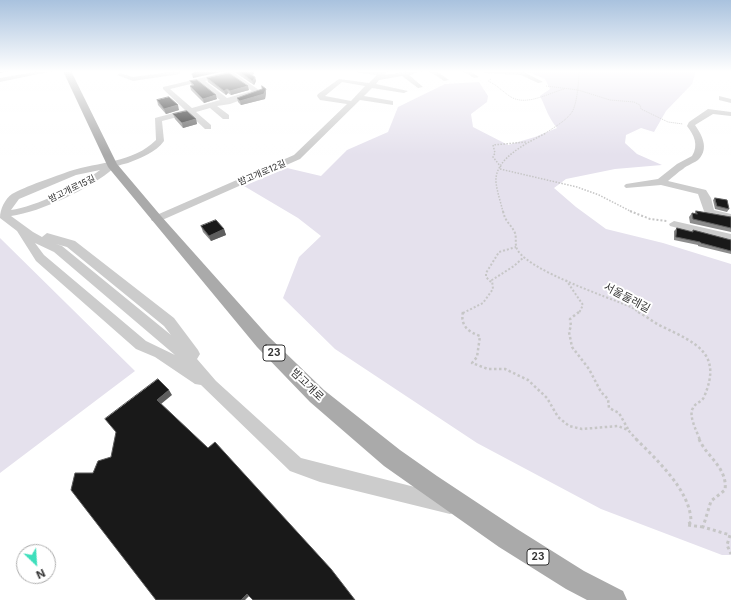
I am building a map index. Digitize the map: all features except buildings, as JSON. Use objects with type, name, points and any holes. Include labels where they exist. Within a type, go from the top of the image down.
[{"type":"main road","name":"밤고개로","points":[[80,99],[112,166],[263,342],[317,396],[392,458],[466,509],[575,580],[614,600]]},
{"type":"street","points":[[177,99],[208,127]]},
{"type":"street","points":[[223,99],[227,102]]},
{"type":"street","points":[[112,166],[136,157],[159,144],[160,141],[157,126],[158,120],[236,99]]},
{"type":"street","points":[[250,99],[254,102]]},
{"type":"street","points":[[339,99],[390,103]]},
{"type":"street","name":"밤고개로12길","points":[[156,219],[294,159],[355,100]]},
{"type":"street","points":[[212,106],[226,117]]},
{"type":"street","points":[[661,182],[680,166],[695,158],[699,152],[700,144],[696,132],[691,126],[694,123],[706,116],[711,111],[731,114]]},
{"type":"street","name":"밤고개로15길","points":[[1,211],[15,197],[73,172],[112,166]]},
{"type":"street","name":"밤고개로15길","points":[[1,211],[26,211],[93,180],[112,166]]},
{"type":"street","points":[[629,186],[661,182],[702,192],[706,198],[709,212],[731,217]]},
{"type":"street","points":[[1,211],[20,229],[40,258],[141,345],[160,353],[211,386]]},
{"type":"street","points":[[674,224],[731,238]]},
{"type":"street","points":[[20,229],[58,249],[156,332],[178,348],[211,386],[296,464],[320,473],[466,509]]},
{"type":"path","points":[[517,99],[532,101],[536,99]]},
{"type":"path","points":[[501,168],[509,155],[527,142],[546,134],[558,126],[572,112],[574,99]]},
{"type":"path","points":[[607,99],[634,102],[640,105],[641,109],[668,122],[680,124],[694,123]]},
{"type":"path","points":[[527,142],[493,145],[495,153],[493,154],[493,157],[501,168],[599,195],[633,213],[650,219],[661,218],[674,224]]},
{"type":"path","name":"서울둘레길","points":[[501,168],[496,180],[505,220],[515,233],[516,247],[524,257],[539,268],[556,274],[565,280],[599,292],[631,307],[659,325],[692,341],[705,354],[710,363],[709,379],[703,399],[692,407],[691,413],[700,441],[715,459],[726,483],[725,490],[711,501],[703,527]]},
{"type":"path","points":[[516,247],[499,252],[486,273],[486,277],[491,282],[493,289],[483,303],[463,311],[461,315],[464,328],[468,332],[480,336],[477,357],[472,364],[488,369],[505,369],[532,382],[547,398],[558,417],[569,426],[582,429],[618,426],[628,430]]},
{"type":"path","points":[[491,282],[513,265],[519,263],[524,257]]},
{"type":"path","points":[[565,280],[583,306],[578,314],[570,319],[572,326],[568,332],[572,347],[589,369],[601,392],[608,399],[610,408],[623,418],[628,430],[666,469],[686,500],[691,514],[690,522],[687,525],[703,527],[730,535],[727,545],[731,554]]},
{"type":"shaded area","points":[[414,99],[488,99],[487,102],[471,114],[473,127],[508,145],[535,137],[557,128],[549,116],[541,99],[678,99],[666,111],[654,132],[641,128],[626,135],[625,143],[637,154],[662,165],[615,169],[566,179],[554,188],[576,207],[606,229],[663,243],[731,264],[731,555],[722,555],[601,509],[477,443],[335,349],[283,298],[299,257],[321,236],[298,218],[244,186],[287,168],[321,176],[347,150],[388,132],[398,107]]},
{"type":"shaded area","points":[[0,238],[135,371],[0,473]]}]
